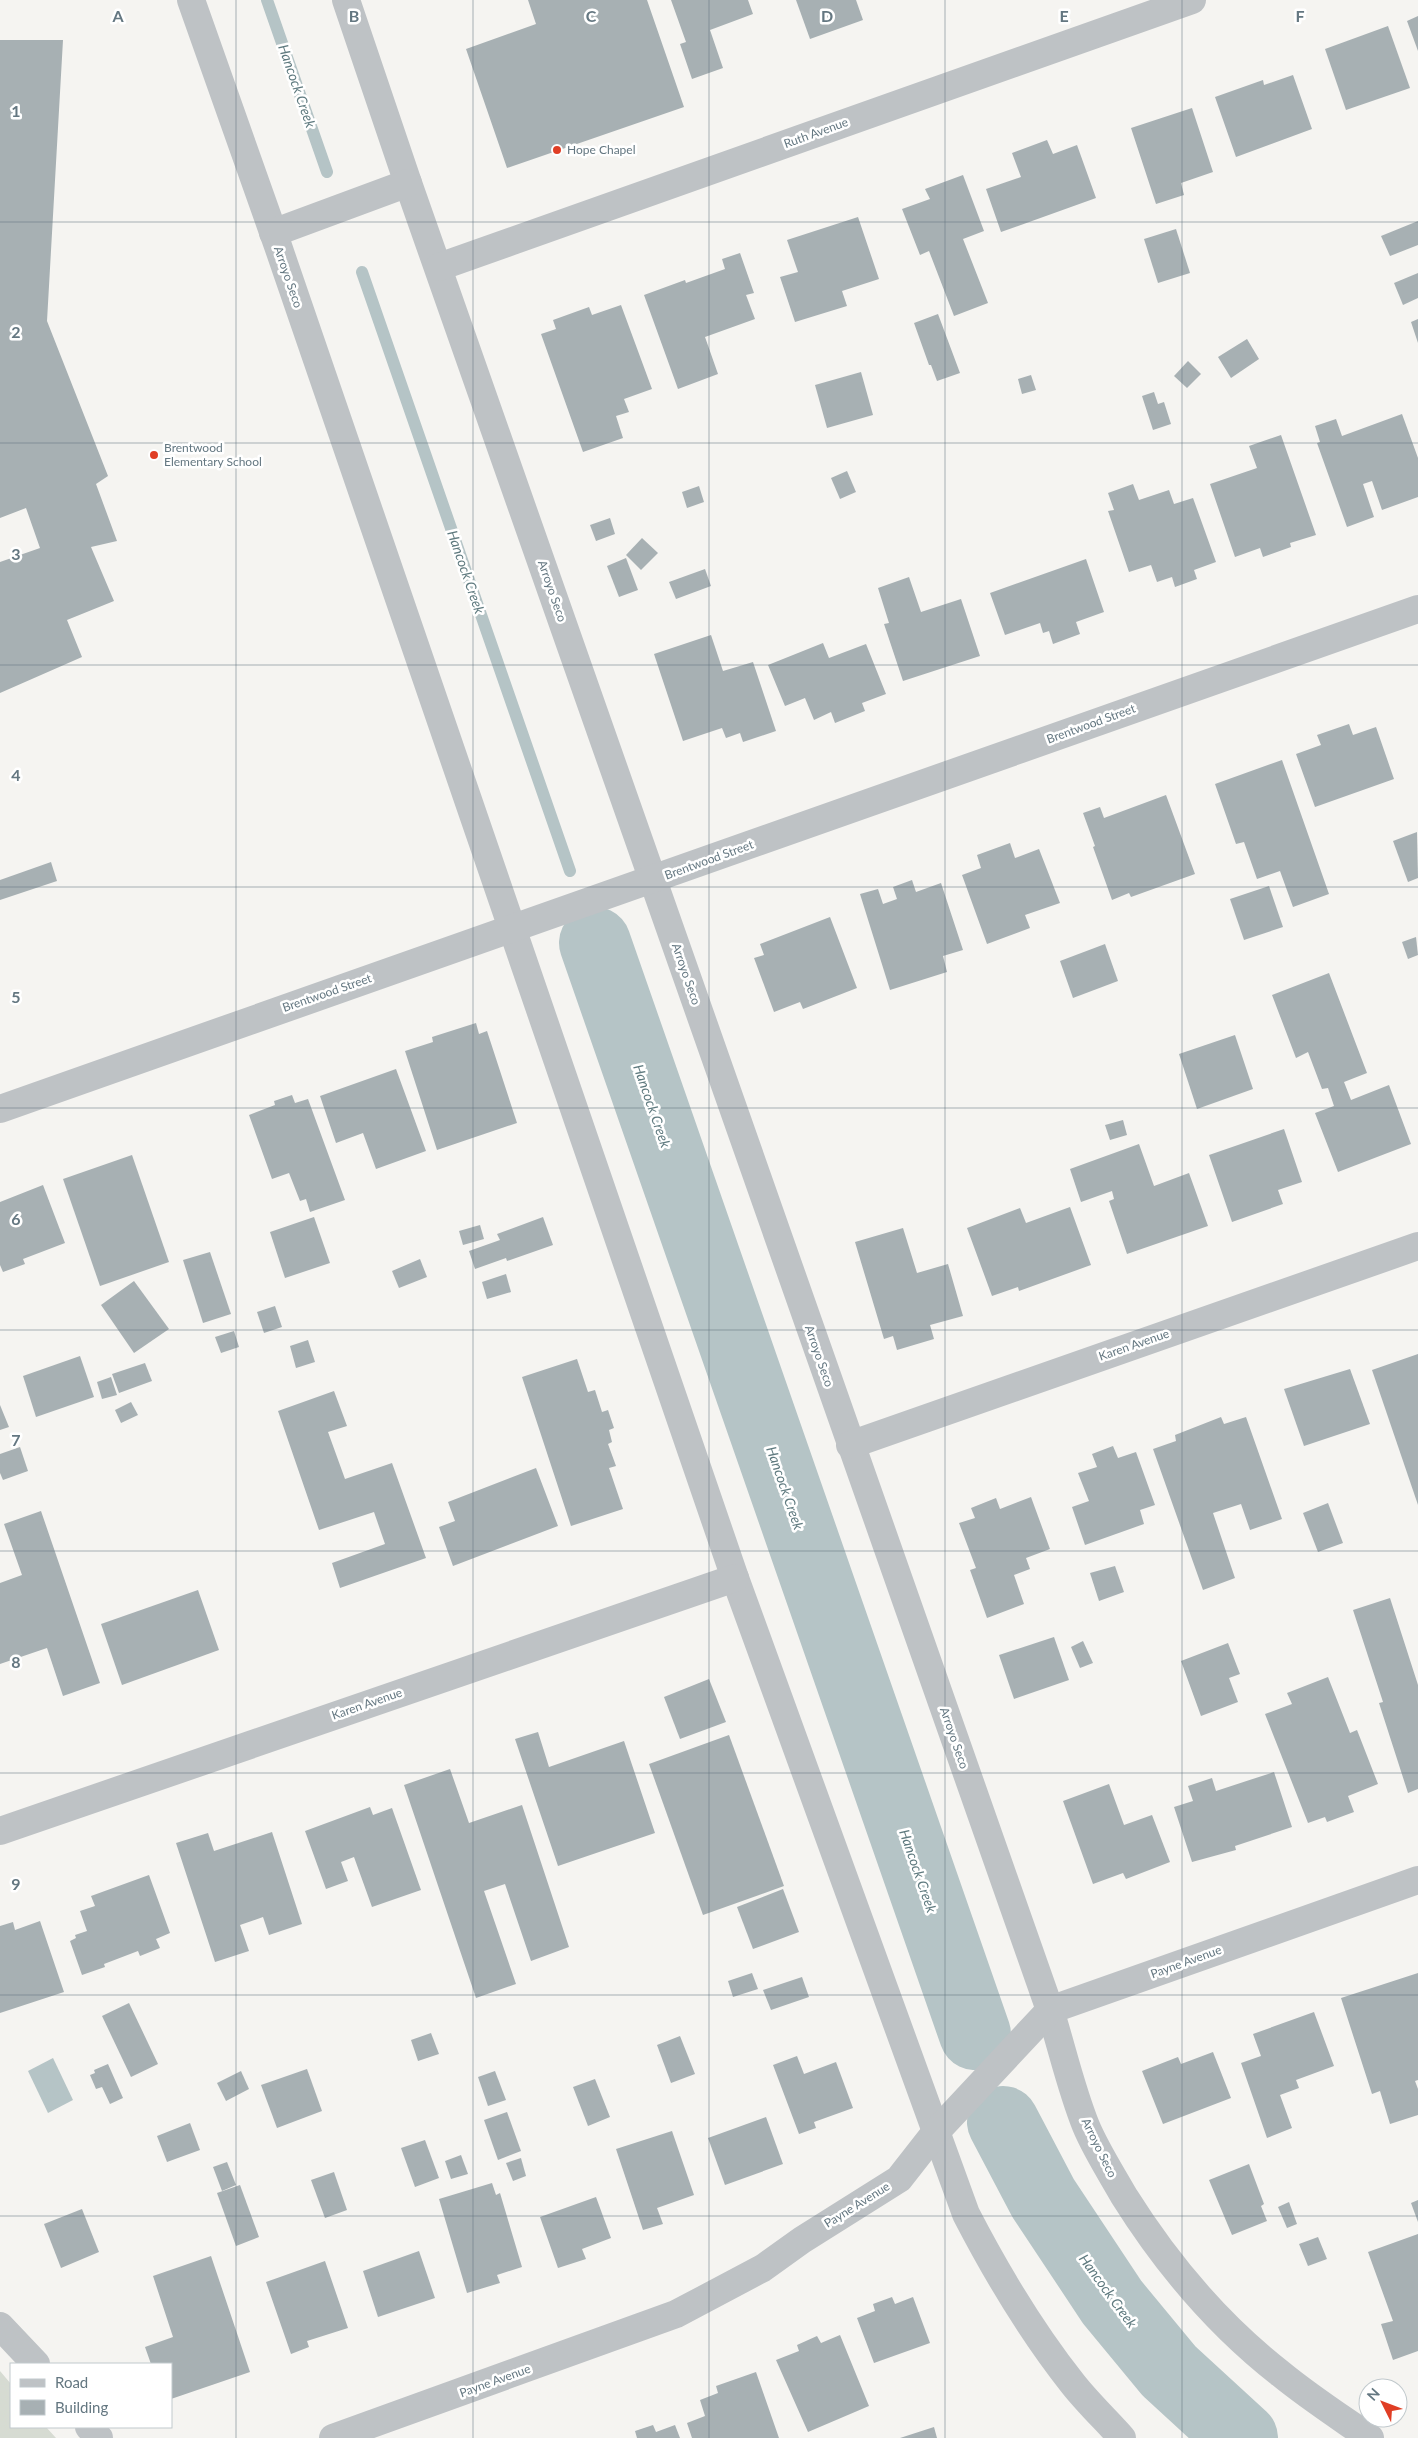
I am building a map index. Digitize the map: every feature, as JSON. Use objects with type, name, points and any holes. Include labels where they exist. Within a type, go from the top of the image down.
[{"type":"street","name":"Arroyo Seco","points":[[191,0],[273,233],[735,1578],[935,2133],[966,2214],[995,2270],[1030,2326],[1074,2385],[1122,2438]]},
{"type":"street","name":"Arroyo Seco","points":[[346,0],[408,183],[850,1445],[1050,2010],[1086,2126],[1113,2178],[1164,2254],[1195,2293],[1251,2350],[1312,2398],[1370,2438]]},
{"type":"street","name":"Ruth Avenue","points":[[439,267],[1192,0]]},
{"type":"street","name":"Arroyo Seco","points":[[273,233],[408,183]]},
{"type":"street","name":"Brentwood Street","points":[[0,1109],[653,880],[1418,608]]},
{"type":"street","name":"Karen Avenue","points":[[850,1445],[1418,1246]]},
{"type":"street","name":"Karen Avenue","points":[[0,1831],[735,1578]]},
{"type":"street","name":"Payne Avenue","points":[[334,2438],[676,2314],[723,2291],[763,2268],[899,2179],[935,2133],[1050,2010],[1418,1880]]},
{"type":"street","points":[[0,2326],[35,2363]]},
{"type":"street","points":[[90,2428],[99,2438]]},
{"type":"shaded area","points":[[53,2058],[73,2100],[48,2113],[28,2071]]},
{"type":"shaded area","points":[[0,2371],[10,2383],[10,2428],[47,2428],[56,2438],[0,2438]]},
{"type":"building","name":"Hope Chapel","points":[[528,0],[647,0],[684,107],[507,168],[466,49],[536,24]]},
{"type":"building","points":[[671,0],[748,0],[753,14],[710,30],[723,68],[692,79],[680,44],[686,42]]},
{"type":"building","points":[[796,0],[856,0],[863,20],[810,39]]},
{"type":"building","points":[[1418,16],[1418,51],[1407,21]]},
{"type":"building","points":[[1388,26],[1410,88],[1346,110],[1325,49]]},
{"type":"building","points":[[0,40],[63,40],[47,321],[108,476],[96,484],[117,541],[91,547],[114,601],[67,620],[82,657],[0,693],[0,562],[40,548],[26,508],[0,518]]},
{"type":"building","points":[[1293,75],[1312,129],[1236,157],[1215,97],[1263,80],[1264,85]]},
{"type":"building","points":[[1192,108],[1213,172],[1181,183],[1184,195],[1156,204],[1131,128]]},
{"type":"building","points":[[1047,140],[1053,154],[1077,145],[1096,198],[1001,232],[986,189],[1021,177],[1012,153]]},
{"type":"building","points":[[963,175],[984,231],[963,239],[988,303],[954,316],[929,251],[920,255],[902,209],[930,199],[925,189]]},
{"type":"building","points":[[858,217],[879,279],[842,291],[847,306],[795,322],[780,277],[798,272],[787,240]]},
{"type":"building","points":[[1418,221],[1418,245],[1390,256],[1381,236]]},
{"type":"building","points":[[1176,229],[1190,273],[1158,283],[1144,239]]},
{"type":"building","points":[[740,253],[754,293],[746,295],[755,319],[705,337],[718,374],[678,389],[644,295],[685,280],[686,283],[725,269],[722,259]]},
{"type":"building","points":[[1418,273],[1418,298],[1403,305],[1394,283]]},
{"type":"building","points":[[621,305],[652,389],[624,399],[629,412],[616,416],[623,438],[583,452],[541,334],[556,329],[553,320],[589,307],[592,315]]},
{"type":"building","points":[[938,314],[960,373],[937,381],[931,365],[929,365],[914,323]]},
{"type":"building","points":[[1418,319],[1418,343],[1411,322]]},
{"type":"building","points":[[1247,339],[1259,359],[1231,378],[1218,357]]},
{"type":"building","points":[[1188,361],[1201,374],[1187,388],[1174,376]]},
{"type":"building","points":[[861,372],[873,415],[827,428],[815,385]]},
{"type":"building","points":[[1031,375],[1036,390],[1022,394],[1018,379]]},
{"type":"building","points":[[1154,392],[1158,404],[1164,402],[1171,424],[1153,430],[1142,396]]},
{"type":"building","points":[[1402,414],[1418,458],[1418,497],[1382,510],[1372,481],[1363,484],[1374,517],[1347,527],[1317,443],[1320,442],[1315,426],[1336,419],[1342,436]]},
{"type":"building","points":[[1281,435],[1316,535],[1290,543],[1291,547],[1263,557],[1260,548],[1235,557],[1210,484],[1257,468],[1249,446]]},
{"type":"building","points":[[847,471],[856,492],[840,499],[831,478]]},
{"type":"building","points":[[1133,484],[1139,500],[1169,490],[1174,504],[1193,498],[1216,562],[1194,570],[1197,579],[1175,587],[1172,577],[1157,582],[1151,565],[1129,572],[1108,511],[1114,510],[1108,493]]},
{"type":"building","points":[[699,486],[704,502],[687,508],[682,492]]},
{"type":"building","points":[[610,518],[615,534],[596,541],[590,525]]},
{"type":"building","points":[[642,538],[658,553],[641,570],[626,555]]},
{"type":"building","points":[[626,558],[638,590],[619,597],[607,566]]},
{"type":"building","points":[[1086,559],[1104,612],[1076,622],[1080,634],[1053,644],[1049,631],[1043,633],[1040,623],[1005,635],[990,593]]},
{"type":"building","points":[[705,569],[711,586],[676,599],[669,582]]},
{"type":"building","points":[[909,577],[921,612],[961,599],[980,656],[903,681],[884,624],[889,623],[878,588]]},
{"type":"building","points":[[711,635],[723,671],[753,662],[776,731],[743,742],[740,733],[726,738],[722,728],[683,741],[654,654]]},
{"type":"building","points":[[823,643],[829,658],[866,644],[886,694],[862,703],[865,711],[835,723],[831,712],[814,720],[805,698],[785,706],[768,665]]},
{"type":"building","points":[[1349,724],[1353,735],[1376,727],[1394,779],[1315,807],[1296,754],[1321,745],[1317,735]]},
{"type":"building","points":[[1282,760],[1329,894],[1293,907],[1280,871],[1257,879],[1244,842],[1236,844],[1215,784]]},
{"type":"building","points":[[1166,795],[1195,874],[1131,897],[1129,893],[1112,900],[1083,813],[1100,807],[1104,818]]},
{"type":"building","points":[[1417,832],[1418,878],[1408,882],[1393,841]]},
{"type":"building","points":[[1010,843],[1015,858],[1039,849],[1060,903],[1025,915],[1030,928],[987,944],[962,875],[981,868],[977,855]]},
{"type":"building","points":[[51,862],[57,881],[0,900],[0,880]]},
{"type":"building","points":[[912,880],[916,892],[941,883],[963,950],[943,956],[947,972],[890,990],[860,894],[878,889],[883,904],[897,899],[893,887]]},
{"type":"building","points":[[1269,886],[1283,927],[1244,940],[1230,899]]},
{"type":"building","points":[[830,917],[857,988],[803,1009],[800,1002],[774,1012],[754,958],[764,955],[760,944]]},
{"type":"building","points":[[1416,937],[1418,955],[1408,959],[1402,942]]},
{"type":"building","points":[[1105,944],[1118,981],[1073,998],[1060,961]]},
{"type":"building","points":[[1329,973],[1367,1073],[1344,1082],[1351,1100],[1389,1085],[1411,1144],[1338,1172],[1315,1113],[1334,1106],[1328,1088],[1322,1089],[1308,1052],[1296,1058],[1272,995]]},
{"type":"building","points":[[476,1023],[479,1034],[487,1031],[517,1123],[437,1150],[405,1051],[433,1042],[432,1037]]},
{"type":"building","points":[[1235,1035],[1253,1089],[1197,1109],[1179,1054]]},
{"type":"building","points":[[396,1069],[426,1151],[376,1169],[363,1133],[336,1143],[320,1096]]},
{"type":"building","points":[[292,1095],[295,1103],[308,1099],[345,1200],[310,1212],[306,1199],[300,1201],[289,1173],[272,1179],[249,1115],[275,1105],[274,1101]]},
{"type":"building","points":[[1123,1120],[1127,1135],[1110,1140],[1105,1125]]},
{"type":"building","points":[[1284,1129],[1302,1182],[1278,1190],[1283,1204],[1232,1222],[1209,1155]]},
{"type":"building","points":[[1139,1144],[1154,1186],[1189,1173],[1208,1226],[1127,1254],[1109,1201],[1114,1199],[1112,1191],[1081,1202],[1070,1169]]},
{"type":"building","points":[[132,1155],[169,1262],[100,1286],[63,1179]]},
{"type":"building","points":[[43,1185],[65,1243],[23,1259],[25,1264],[3,1272],[0,1265],[0,1202]]},
{"type":"building","points":[[1070,1207],[1091,1265],[1019,1291],[1018,1287],[992,1296],[967,1228],[1020,1208],[1026,1223]]},
{"type":"building","points":[[314,1217],[330,1263],[285,1278],[270,1232]]},
{"type":"building","points":[[543,1217],[553,1245],[507,1261],[506,1258],[475,1269],[469,1251],[500,1240],[497,1234]]},
{"type":"building","points":[[480,1225],[484,1239],[463,1245],[459,1231]]},
{"type":"building","points":[[903,1228],[917,1273],[948,1264],[963,1316],[930,1325],[934,1339],[897,1350],[893,1336],[884,1339],[855,1242]]},
{"type":"building","points":[[210,1252],[231,1314],[203,1323],[183,1260]]},
{"type":"building","points":[[420,1259],[427,1277],[399,1288],[392,1271]]},
{"type":"building","points":[[506,1274],[511,1292],[487,1299],[482,1282]]},
{"type":"building","points":[[134,1281],[169,1329],[134,1353],[101,1305]]},
{"type":"building","points":[[275,1306],[282,1327],[264,1333],[257,1312]]},
{"type":"building","points":[[234,1331],[239,1347],[221,1353],[215,1337]]},
{"type":"building","points":[[308,1340],[315,1362],[296,1368],[290,1346]]},
{"type":"building","points":[[1418,1354],[1418,1505],[1372,1370]]},
{"type":"building","points":[[80,1356],[94,1397],[36,1417],[23,1376]]},
{"type":"building","points":[[577,1359],[588,1392],[595,1390],[602,1412],[608,1410],[614,1428],[609,1430],[612,1442],[608,1444],[616,1466],[609,1468],[623,1509],[571,1526],[522,1377]]},
{"type":"building","points":[[145,1363],[152,1381],[119,1393],[112,1374]]},
{"type":"building","points":[[1350,1369],[1370,1424],[1304,1446],[1284,1389]]},
{"type":"building","points":[[111,1377],[117,1395],[102,1399],[97,1382]]},
{"type":"building","points":[[334,1391],[347,1426],[328,1432],[345,1479],[392,1463],[426,1558],[340,1588],[332,1563],[385,1544],[374,1512],[319,1530],[278,1411]]},
{"type":"building","points":[[131,1402],[138,1415],[121,1423],[115,1410]]},
{"type":"building","points":[[0,1405],[9,1427],[0,1430]]},
{"type":"building","points":[[1221,1417],[1224,1424],[1246,1417],[1282,1519],[1250,1530],[1241,1504],[1213,1513],[1235,1578],[1203,1590],[1153,1449],[1176,1441],[1175,1435]]},
{"type":"building","points":[[1113,1446],[1118,1458],[1136,1452],[1155,1505],[1140,1510],[1144,1524],[1085,1545],[1072,1507],[1089,1501],[1078,1473],[1097,1467],[1092,1454]]},
{"type":"building","points":[[20,1447],[28,1471],[3,1480],[0,1473],[0,1454]]},
{"type":"building","points":[[536,1468],[558,1526],[453,1566],[439,1527],[455,1521],[448,1502]]},
{"type":"building","points":[[1031,1497],[1050,1549],[1026,1558],[1030,1569],[1014,1575],[1024,1604],[987,1618],[970,1570],[976,1568],[959,1523],[975,1518],[971,1508],[996,1498],[1000,1509]]},
{"type":"building","points":[[1328,1503],[1343,1543],[1318,1552],[1303,1513]]},
{"type":"building","points":[[41,1511],[100,1683],[63,1696],[47,1648],[0,1664],[0,1583],[22,1575],[4,1524]]},
{"type":"building","points":[[1115,1566],[1124,1592],[1099,1601],[1090,1573]]},
{"type":"building","points":[[198,1590],[219,1650],[122,1685],[101,1624]]},
{"type":"building","points":[[1390,1598],[1418,1685],[1418,1789],[1408,1793],[1379,1703],[1383,1702],[1353,1610]]},
{"type":"building","points":[[1054,1637],[1069,1680],[1014,1699],[999,1655]]},
{"type":"building","points":[[1083,1641],[1093,1663],[1080,1668],[1071,1647]]},
{"type":"building","points":[[1228,1643],[1240,1674],[1229,1678],[1238,1702],[1201,1716],[1181,1661]]},
{"type":"building","points":[[1328,1677],[1350,1733],[1357,1730],[1378,1784],[1348,1796],[1354,1812],[1327,1822],[1325,1817],[1308,1823],[1265,1714],[1292,1704],[1287,1693]]},
{"type":"building","points":[[709,1679],[726,1722],[680,1739],[664,1697]]},
{"type":"building","points":[[538,1732],[549,1767],[624,1741],[655,1833],[558,1866],[515,1739]]},
{"type":"building","points":[[729,1735],[784,1886],[703,1915],[649,1764]]},
{"type":"building","points":[[450,1769],[469,1823],[522,1805],[569,1947],[531,1961],[505,1884],[484,1891],[516,1984],[476,1998],[404,1785]]},
{"type":"building","points":[[1274,1772],[1292,1827],[1235,1846],[1236,1850],[1192,1862],[1174,1807],[1193,1801],[1188,1786],[1212,1778],[1216,1791]]},
{"type":"building","points":[[1109,1784],[1124,1825],[1152,1815],[1170,1862],[1126,1879],[1123,1873],[1093,1884],[1063,1801]]},
{"type":"building","points":[[370,1807],[373,1815],[392,1808],[421,1890],[372,1907],[354,1857],[341,1862],[348,1881],[326,1889],[305,1831]]},
{"type":"building","points":[[272,1832],[302,1924],[269,1935],[263,1917],[240,1925],[249,1951],[215,1962],[176,1843],[208,1833],[214,1851]]},
{"type":"building","points":[[149,1875],[170,1933],[156,1939],[160,1948],[140,1956],[138,1951],[104,1964],[105,1967],[82,1975],[70,1941],[76,1938],[75,1935],[87,1931],[80,1911],[95,1906],[91,1896]]},
{"type":"building","points":[[783,1889],[799,1932],[753,1949],[737,1907]]},
{"type":"building","points":[[40,1921],[64,1992],[0,2013],[0,1926],[13,1922],[15,1930]]},
{"type":"building","points":[[752,1973],[758,1989],[733,1997],[728,1981]]},
{"type":"building","points":[[1418,1973],[1418,2080],[1415,2081],[1418,2089],[1418,2115],[1390,2124],[1380,2091],[1372,2094],[1341,1998]]},
{"type":"building","points":[[802,1977],[809,1997],[771,2010],[763,1990]]},
{"type":"building","points":[[129,2003],[158,2064],[131,2077],[102,2016]]},
{"type":"building","points":[[1314,2012],[1334,2066],[1296,2080],[1299,2088],[1280,2095],[1292,2128],[1267,2138],[1241,2063],[1261,2056],[1253,2034]]},
{"type":"building","points":[[431,2033],[439,2054],[418,2061],[411,2040]]},
{"type":"building","points":[[680,2036],[695,2074],[671,2083],[657,2045]]},
{"type":"building","points":[[1213,2052],[1231,2098],[1163,2124],[1142,2071],[1178,2057],[1181,2064]]},
{"type":"building","points":[[797,2056],[804,2074],[836,2062],[853,2108],[814,2122],[816,2128],[799,2134],[773,2065]]},
{"type":"building","points":[[108,2064],[123,2098],[110,2104],[102,2087],[96,2089],[90,2075],[95,2073],[94,2070]]},
{"type":"building","points":[[307,2069],[322,2111],[277,2128],[261,2085]]},
{"type":"building","points":[[241,2071],[249,2089],[226,2101],[217,2083]]},
{"type":"building","points":[[495,2071],[506,2100],[488,2106],[478,2077]]},
{"type":"building","points":[[595,2079],[610,2117],[588,2126],[573,2087]]},
{"type":"building","points":[[507,2112],[521,2151],[498,2160],[484,2120]]},
{"type":"building","points":[[766,2117],[783,2164],[725,2185],[708,2138]]},
{"type":"building","points":[[190,2123],[200,2150],[167,2162],[157,2136]]},
{"type":"building","points":[[672,2131],[694,2195],[657,2208],[663,2224],[643,2230],[616,2149]]},
{"type":"building","points":[[425,2140],[439,2178],[415,2187],[401,2148]]},
{"type":"building","points":[[461,2155],[468,2174],[451,2179],[445,2161]]},
{"type":"building","points":[[521,2158],[526,2176],[513,2181],[506,2163]]},
{"type":"building","points":[[227,2162],[236,2185],[222,2191],[213,2167]]},
{"type":"building","points":[[1249,2164],[1264,2204],[1261,2206],[1267,2221],[1232,2235],[1209,2180]]},
{"type":"building","points":[[334,2172],[347,2210],[325,2218],[311,2180]]},
{"type":"building","points":[[492,2183],[496,2195],[500,2193],[522,2267],[497,2275],[500,2283],[467,2293],[439,2199]]},
{"type":"building","points":[[240,2185],[259,2237],[236,2246],[217,2193]]},
{"type":"building","points":[[596,2197],[611,2238],[582,2249],[586,2259],[558,2268],[540,2217]]},
{"type":"building","points":[[1418,2200],[1418,2222],[1411,2203]]},
{"type":"building","points":[[1289,2202],[1297,2224],[1287,2228],[1278,2207]]},
{"type":"building","points":[[82,2209],[99,2252],[61,2268],[44,2224]]},
{"type":"building","points":[[1418,2234],[1418,2351],[1393,2360],[1381,2324],[1393,2321],[1368,2252]]},
{"type":"building","points":[[1318,2237],[1327,2259],[1308,2266],[1299,2244]]},
{"type":"building","points":[[419,2251],[435,2298],[378,2317],[363,2271]]},
{"type":"building","points":[[211,2256],[250,2372],[172,2399],[172,2363],[151,2363],[145,2347],[173,2337],[153,2276]]},
{"type":"building","points":[[325,2261],[348,2328],[307,2341],[309,2347],[291,2354],[266,2282]]},
{"type":"building","points":[[892,2297],[895,2304],[913,2297],[930,2343],[874,2363],[857,2318],[875,2311],[873,2304]]},
{"type":"building","points":[[840,2335],[869,2406],[808,2432],[776,2360],[799,2351],[797,2345],[817,2336],[821,2343]]},
{"type":"building","points":[[756,2372],[779,2438],[692,2438],[687,2423],[705,2416],[700,2400],[718,2393],[716,2386]]},
{"type":"building","points":[[653,2425],[656,2432],[675,2425],[680,2438],[637,2438],[635,2431]]},
{"type":"building","points":[[934,2427],[937,2438],[900,2438]]},
{"type":"waterway","name":"Hancock Creek","points":[[267,0],[327,172]]},
{"type":"waterway","name":"Hancock Creek","points":[[362,272],[570,871]]},
{"type":"waterway","name":"Hancock Creek","points":[[595,943],[975,2034]]},
{"type":"waterway","name":"Hancock Creek","points":[[1003,2122],[1043,2198],[1112,2302],[1169,2371],[1242,2438]]},
{"type":"place","name":"Hope Chapel","points":[[557,150]]},
{"type":"place","name":"Brentwood Elementary School","points":[[154,455]]}]
